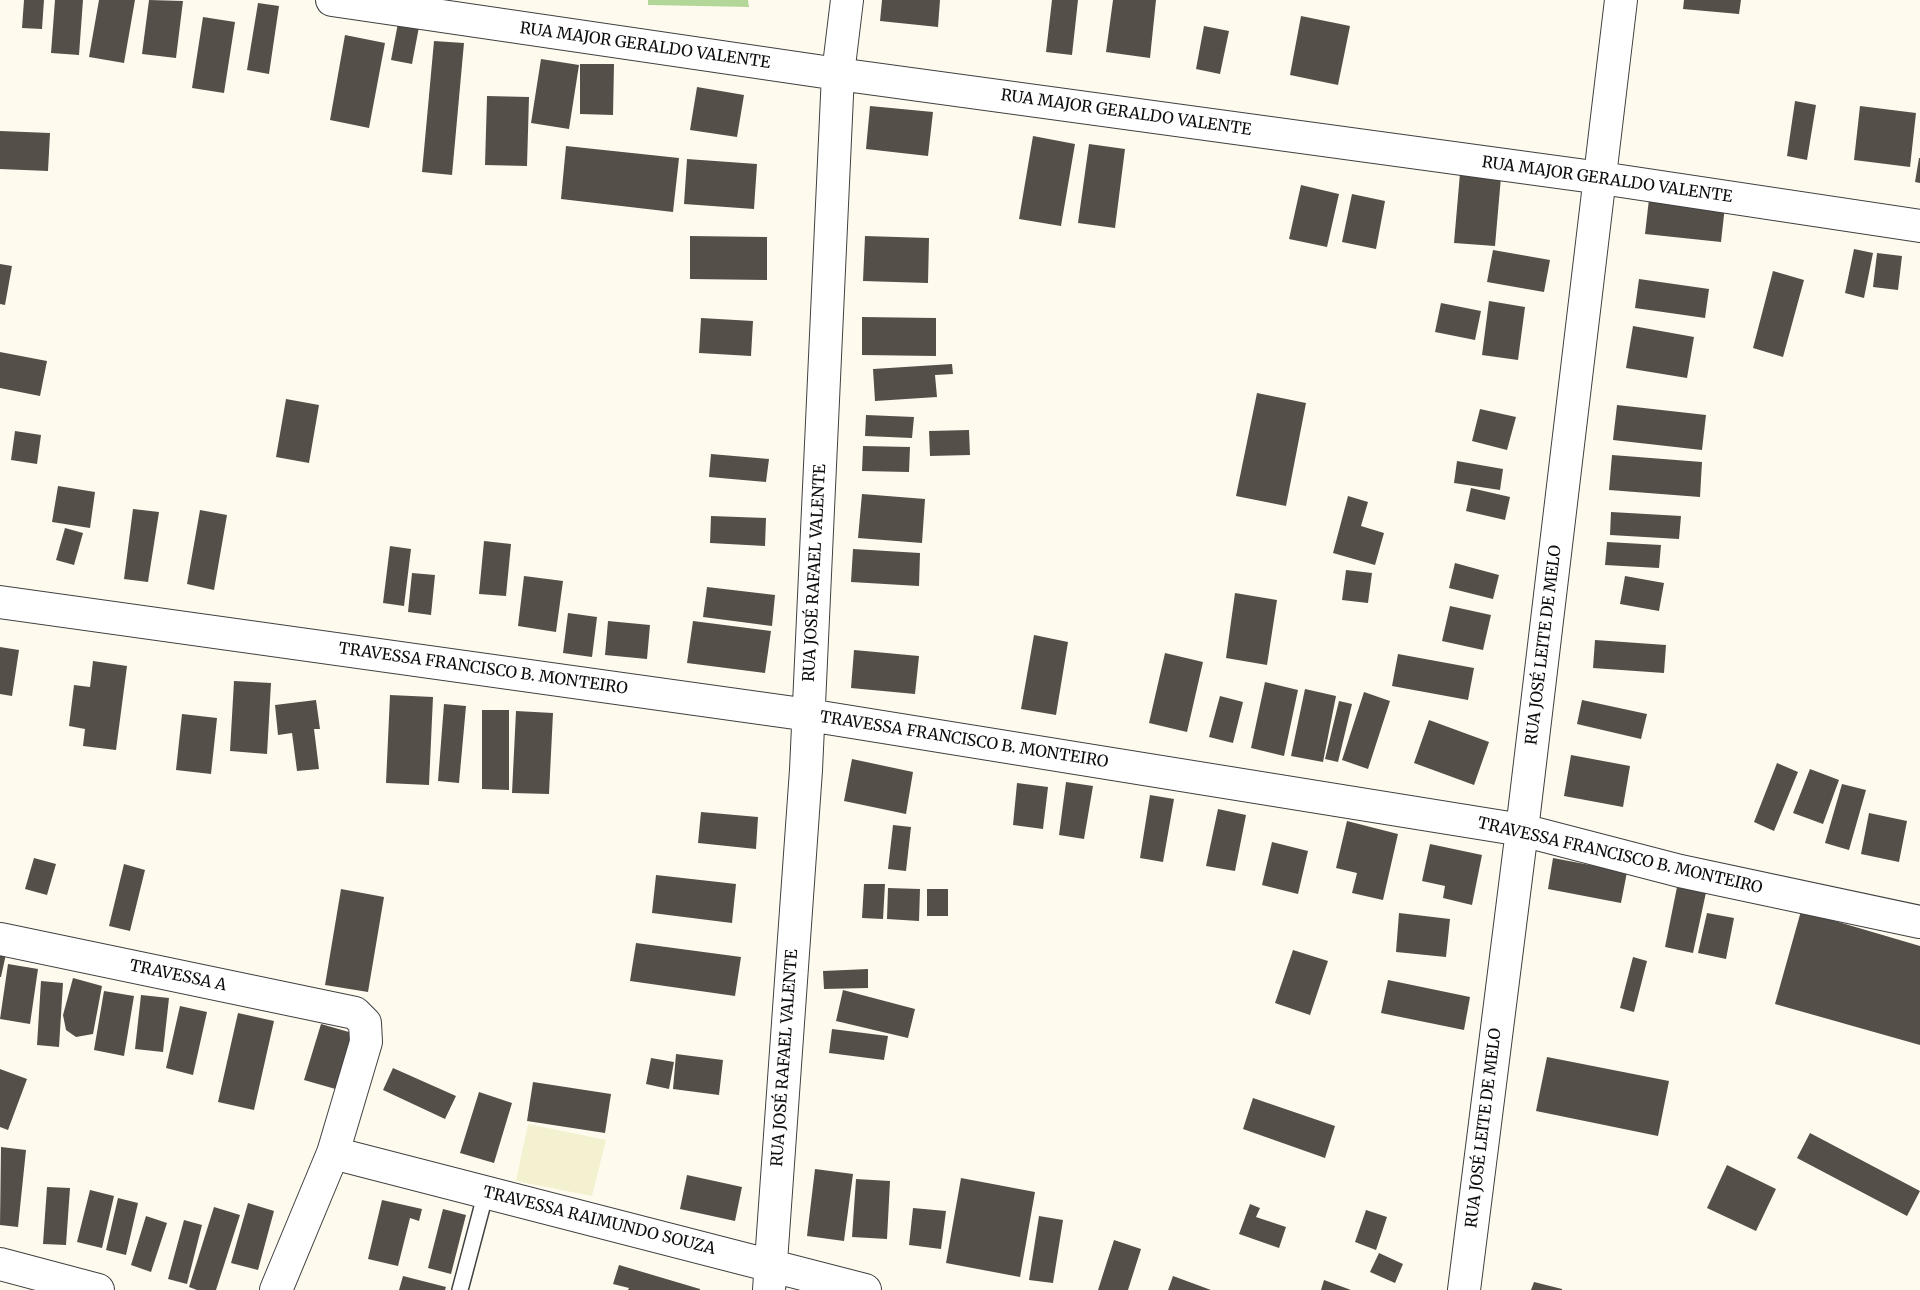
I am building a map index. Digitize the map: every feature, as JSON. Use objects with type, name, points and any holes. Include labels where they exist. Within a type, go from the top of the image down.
[{"type":"street","name":"RUA MAJOR GERALDO VALENTE","points":[[332,0],[838,74],[1601,178],[1920,226]]},
{"type":"street","name":"RUA JOSÉ RAFAEL VALENTE","points":[[770,1277],[808,715],[838,74],[847,0]]},
{"type":"street","name":"RUA JOSÉ LEITE DE MELO","points":[[1464,1290],[1522,830],[1621,0]]},
{"type":"street","name":"TRAVESSA FRANCISCO B. MONTEIRO","points":[[0,602],[808,715],[1522,830],[1680,871],[1920,922]]},
{"type":"street","name":"TRAVESSA A","points":[[0,939],[355,1013],[364,1023],[366,1042],[333,1153]]},
{"type":"street","name":"TRAVESSA RAIMUNDO SOUZA","points":[[333,1153],[486,1192],[770,1277],[865,1290]]},
{"type":"street","points":[[276,1290],[333,1153]]},
{"type":"street","points":[[0,1264],[98,1290]]},
{"type":"lane","points":[[460,1290],[486,1192]]},
{"type":"shaded area","points":[[528,1124],[606,1140],[592,1196],[516,1181]]},
{"type":"green space","points":[[648,0],[748,0],[749,7],[648,5]]},
{"type":"building","points":[[24,0],[44,0],[42,29],[22,28]]},
{"type":"building","points":[[55,0],[83,0],[79,55],[51,53]]},
{"type":"building","points":[[99,0],[135,0],[124,63],[89,57]]},
{"type":"building","points":[[149,0],[183,1],[176,58],[142,54]]},
{"type":"building","points":[[882,0],[940,0],[938,27],[880,21]]},
{"type":"building","points":[[1052,0],[1078,0],[1072,55],[1046,52]]},
{"type":"building","points":[[1113,0],[1156,0],[1150,58],[1106,52]]},
{"type":"building","points":[[1684,0],[1741,0],[1739,14],[1683,9]]},
{"type":"building","points":[[258,3],[279,6],[269,74],[247,70]]},
{"type":"building","points":[[1301,16],[1350,26],[1338,85],[1290,75]]},
{"type":"building","points":[[203,17],[235,22],[224,93],[192,88]]},
{"type":"building","points":[[398,23],[419,27],[412,64],[391,60]]},
{"type":"building","points":[[1204,26],[1229,31],[1220,74],[1196,69]]},
{"type":"building","points":[[345,35],[385,43],[369,128],[330,120]]},
{"type":"building","points":[[434,41],[464,43],[452,175],[422,172]]},
{"type":"building","points":[[541,59],[579,65],[569,129],[531,123]]},
{"type":"building","points":[[580,64],[614,64],[613,115],[580,114]]},
{"type":"building","points":[[697,87],[744,95],[737,137],[690,130]]},
{"type":"building","points":[[487,96],[529,97],[527,166],[485,165]]},
{"type":"building","points":[[1795,101],[1816,105],[1807,160],[1787,156]]},
{"type":"building","points":[[870,106],[933,112],[928,156],[866,149]]},
{"type":"building","points":[[1860,106],[1916,113],[1910,167],[1854,160]]},
{"type":"building","points":[[0,131],[50,133],[48,171],[0,169]]},
{"type":"building","points":[[1033,136],[1075,144],[1061,226],[1019,219]]},
{"type":"building","points":[[1089,144],[1125,149],[1115,228],[1078,223]]},
{"type":"building","points":[[566,146],[679,158],[673,212],[561,199]]},
{"type":"building","points":[[1920,158],[1920,183],[1915,182]]},
{"type":"building","points":[[687,159],[757,164],[754,209],[684,204]]},
{"type":"building","points":[[1460,173],[1501,177],[1495,246],[1454,243]]},
{"type":"building","points":[[1301,185],[1339,194],[1327,247],[1289,239]]},
{"type":"building","points":[[1352,194],[1385,201],[1376,249],[1342,242]]},
{"type":"building","points":[[1649,199],[1725,206],[1721,242],[1645,234]]},
{"type":"building","points":[[690,236],[767,237],[767,280],[690,279]]},
{"type":"building","points":[[865,236],[929,238],[928,283],[863,281]]},
{"type":"building","points":[[1854,249],[1873,253],[1864,298],[1845,293]]},
{"type":"building","points":[[1493,250],[1550,260],[1544,292],[1487,282]]},
{"type":"building","points":[[1877,253],[1902,256],[1898,290],[1873,287]]},
{"type":"building","points":[[0,264],[12,266],[5,305],[0,304]]},
{"type":"building","points":[[1773,271],[1804,280],[1783,357],[1753,348]]},
{"type":"building","points":[[1639,279],[1709,289],[1705,318],[1635,308]]},
{"type":"building","points":[[1489,301],[1525,307],[1518,360],[1482,355]]},
{"type":"building","points":[[1441,303],[1481,311],[1475,340],[1435,332]]},
{"type":"building","points":[[862,317],[936,318],[936,356],[862,355]]},
{"type":"building","points":[[701,318],[753,321],[751,356],[699,353]]},
{"type":"building","points":[[1633,326],[1694,337],[1687,378],[1626,368]]},
{"type":"building","points":[[0,352],[47,361],[40,396],[0,388]]},
{"type":"building","points":[[952,364],[953,374],[935,375],[937,397],[875,401],[873,369]]},
{"type":"building","points":[[1257,393],[1306,403],[1286,506],[1236,496]]},
{"type":"building","points":[[286,399],[319,405],[309,463],[276,457]]},
{"type":"building","points":[[1617,405],[1706,415],[1702,450],[1613,440]]},
{"type":"building","points":[[1480,409],[1516,417],[1507,450],[1472,441]]},
{"type":"building","points":[[866,415],[914,417],[912,438],[865,436]]},
{"type":"building","points":[[969,430],[970,455],[930,456],[929,431]]},
{"type":"building","points":[[15,431],[41,435],[37,464],[11,460]]},
{"type":"building","points":[[863,446],[910,447],[909,472],[862,471]]},
{"type":"building","points":[[711,454],[769,459],[766,482],[709,477]]},
{"type":"building","points":[[1612,455],[1702,462],[1700,497],[1609,490]]},
{"type":"building","points":[[1457,461],[1503,469],[1500,490],[1454,483]]},
{"type":"building","points":[[58,486],[95,492],[90,528],[52,522]]},
{"type":"building","points":[[1471,488],[1510,497],[1505,520],[1466,511]]},
{"type":"building","points":[[862,494],[925,499],[922,543],[858,538]]},
{"type":"building","points":[[1348,496],[1368,502],[1361,526],[1384,533],[1375,565],[1333,553]]},
{"type":"building","points":[[133,509],[159,512],[148,582],[124,579]]},
{"type":"building","points":[[200,510],[227,515],[214,590],[187,584]]},
{"type":"building","points":[[1611,512],[1681,516],[1679,539],[1610,535]]},
{"type":"building","points":[[711,516],[766,518],[765,546],[710,543]]},
{"type":"building","points":[[65,528],[83,533],[74,565],[56,560]]},
{"type":"building","points":[[484,541],[511,544],[506,596],[479,594]]},
{"type":"building","points":[[1607,542],[1661,545],[1659,568],[1605,565]]},
{"type":"building","points":[[390,546],[411,549],[404,606],[383,603]]},
{"type":"building","points":[[853,549],[920,553],[919,586],[851,582]]},
{"type":"building","points":[[1455,563],[1499,575],[1493,599],[1449,588]]},
{"type":"building","points":[[1346,570],[1372,573],[1368,603],[1342,600]]},
{"type":"building","points":[[412,573],[435,575],[431,615],[408,612]]},
{"type":"building","points":[[524,576],[563,581],[556,632],[518,626]]},
{"type":"building","points":[[1625,576],[1664,583],[1659,611],[1620,604]]},
{"type":"building","points":[[707,587],[775,595],[772,626],[703,617]]},
{"type":"building","points":[[1235,593],[1277,600],[1267,665],[1226,658]]},
{"type":"building","points":[[1450,606],[1491,615],[1483,650],[1442,641]]},
{"type":"building","points":[[568,613],[597,617],[592,657],[563,653]]},
{"type":"building","points":[[608,621],[650,625],[647,659],[605,655]]},
{"type":"building","points":[[693,621],[771,631],[765,673],[687,663]]},
{"type":"building","points":[[1034,635],[1068,642],[1056,715],[1021,709]]},
{"type":"building","points":[[1595,640],[1666,645],[1664,673],[1593,668]]},
{"type":"building","points":[[0,647],[19,650],[12,696],[0,694]]},
{"type":"building","points":[[854,650],[919,656],[915,694],[851,688]]},
{"type":"building","points":[[1165,653],[1203,662],[1187,732],[1149,723]]},
{"type":"building","points":[[1398,654],[1474,668],[1468,700],[1392,686]]},
{"type":"building","points":[[93,661],[127,666],[116,750],[83,746],[85,729],[69,726],[74,685],[90,687]]},
{"type":"building","points":[[234,681],[271,683],[267,754],[230,751]]},
{"type":"building","points":[[1265,682],[1298,690],[1284,756],[1251,748]]},
{"type":"building","points":[[1305,689],[1336,696],[1323,762],[1291,756]]},
{"type":"building","points":[[1364,692],[1390,701],[1368,769],[1342,760]]},
{"type":"building","points":[[390,695],[433,697],[429,785],[386,783]]},
{"type":"building","points":[[1220,696],[1243,702],[1233,743],[1209,737]]},
{"type":"building","points":[[316,700],[320,729],[314,729],[319,769],[297,771],[292,733],[278,735],[275,705]]},
{"type":"building","points":[[1582,700],[1647,714],[1641,739],[1577,724]]},
{"type":"building","points":[[1339,701],[1352,704],[1338,762],[1325,759]]},
{"type":"building","points":[[444,704],[466,706],[459,783],[438,781]]},
{"type":"building","points":[[482,710],[509,710],[509,790],[482,789]]},
{"type":"building","points":[[516,711],[553,713],[549,794],[512,793]]},
{"type":"building","points":[[182,714],[217,718],[211,774],[176,770]]},
{"type":"building","points":[[1429,720],[1489,742],[1474,785],[1414,763]]},
{"type":"building","points":[[1571,755],[1630,766],[1623,807],[1564,796]]},
{"type":"building","points":[[852,759],[913,772],[906,814],[844,801]]},
{"type":"building","points":[[1777,763],[1798,772],[1774,831],[1754,822]]},
{"type":"building","points":[[1810,769],[1839,780],[1823,824],[1793,813]]},
{"type":"building","points":[[1066,782],[1093,786],[1084,839],[1059,835]]},
{"type":"building","points":[[1017,783],[1048,787],[1043,829],[1013,825]]},
{"type":"building","points":[[1842,784],[1866,790],[1849,850],[1825,843]]},
{"type":"building","points":[[1150,795],[1174,799],[1163,862],[1140,858]]},
{"type":"building","points":[[1218,809],[1246,815],[1235,871],[1206,866]]},
{"type":"building","points":[[701,812],[758,817],[756,849],[698,843]]},
{"type":"building","points":[[1869,813],[1907,821],[1899,862],[1861,854]]},
{"type":"building","points":[[1347,821],[1398,834],[1383,900],[1352,893],[1357,873],[1336,868]]},
{"type":"building","points":[[893,825],[911,827],[906,871],[888,869]]},
{"type":"building","points":[[1272,842],[1308,851],[1298,894],[1262,885]]},
{"type":"building","points":[[1430,844],[1482,855],[1472,905],[1443,898],[1445,886],[1422,881]]},
{"type":"building","points":[[34,858],[56,864],[47,895],[25,889]]},
{"type":"building","points":[[1553,858],[1627,872],[1621,903],[1548,889]]},
{"type":"building","points":[[124,864],[145,870],[130,931],[109,926]]},
{"type":"building","points":[[656,875],[736,884],[732,923],[652,913]]},
{"type":"building","points":[[1679,877],[1708,883],[1693,953],[1665,947]]},
{"type":"building","points":[[864,884],[885,884],[883,919],[862,918]]},
{"type":"building","points":[[888,888],[920,889],[919,921],[887,919]]},
{"type":"building","points":[[341,889],[384,897],[368,992],[325,985]]},
{"type":"building","points":[[927,889],[948,889],[948,916],[927,916]]},
{"type":"building","points":[[1801,911],[1920,946],[1920,1045],[1775,1004]]},
{"type":"building","points":[[1399,913],[1450,919],[1446,957],[1396,952]]},
{"type":"building","points":[[1707,913],[1734,918],[1726,959],[1698,953]]},
{"type":"building","points":[[636,943],[741,957],[735,996],[630,981]]},
{"type":"building","points":[[1293,950],[1328,961],[1310,1015],[1275,1003]]},
{"type":"building","points":[[0,952],[6,954],[1,977],[0,977]]},
{"type":"building","points":[[1633,957],[1647,961],[1634,1012],[1620,1008]]},
{"type":"building","points":[[8,964],[38,969],[30,1024],[0,1019]]},
{"type":"building","points":[[868,969],[868,988],[824,989],[823,971]]},
{"type":"building","points":[[73,978],[102,986],[93,1034],[76,1037],[66,1030],[63,1015]]},
{"type":"building","points":[[1388,980],[1470,997],[1464,1030],[1381,1013]]},
{"type":"building","points":[[41,981],[63,983],[59,1047],[37,1045]]},
{"type":"building","points":[[843,990],[915,1009],[908,1038],[836,1021]]},
{"type":"building","points":[[104,991],[134,996],[124,1056],[94,1050]]},
{"type":"building","points":[[141,995],[169,998],[163,1052],[135,1049]]},
{"type":"building","points":[[180,1006],[207,1012],[193,1075],[166,1068]]},
{"type":"building","points":[[238,1013],[274,1021],[254,1110],[218,1102]]},
{"type":"building","points":[[321,1024],[356,1034],[339,1090],[304,1080]]},
{"type":"building","points":[[832,1029],[888,1036],[884,1060],[829,1053]]},
{"type":"building","points":[[676,1054],[723,1060],[719,1095],[673,1089]]},
{"type":"building","points":[[1547,1057],[1669,1081],[1658,1136],[1536,1111]]},
{"type":"building","points":[[651,1058],[674,1062],[669,1089],[646,1084]]},
{"type":"building","points":[[393,1068],[456,1096],[445,1119],[383,1090]]},
{"type":"building","points":[[0,1069],[27,1079],[8,1130],[0,1127]]},
{"type":"building","points":[[533,1082],[611,1094],[605,1133],[527,1121]]},
{"type":"building","points":[[479,1092],[512,1103],[494,1163],[460,1153]]},
{"type":"building","points":[[1253,1098],[1335,1126],[1325,1158],[1243,1129]]},
{"type":"building","points":[[1810,1133],[1920,1191],[1907,1216],[1797,1158]]},
{"type":"building","points":[[1,1147],[26,1150],[18,1227],[0,1225]]},
{"type":"building","points":[[1727,1165],[1776,1189],[1756,1231],[1707,1208]]},
{"type":"building","points":[[815,1169],[853,1174],[844,1241],[807,1236]]},
{"type":"building","points":[[687,1175],[742,1187],[735,1221],[680,1209]]},
{"type":"building","points":[[961,1178],[1035,1192],[1020,1277],[946,1263]]},
{"type":"building","points":[[856,1179],[890,1181],[887,1239],[852,1237]]},
{"type":"building","points":[[47,1187],[70,1188],[66,1245],[43,1244]]},
{"type":"building","points":[[90,1190],[114,1196],[102,1248],[77,1242]]},
{"type":"building","points":[[118,1198],[138,1203],[126,1255],[106,1250]]},
{"type":"building","points":[[382,1200],[422,1209],[419,1221],[410,1218],[398,1266],[368,1259]]},
{"type":"building","points":[[248,1203],[274,1211],[258,1270],[231,1263]]},
{"type":"building","points":[[1250,1204],[1260,1208],[1256,1217],[1286,1227],[1279,1248],[1239,1234]]},
{"type":"building","points":[[214,1207],[240,1215],[216,1290],[197,1290],[189,1287]]},
{"type":"building","points":[[913,1208],[946,1211],[941,1249],[909,1245]]},
{"type":"building","points":[[443,1209],[466,1215],[451,1274],[428,1268]]},
{"type":"building","points":[[1366,1210],[1387,1217],[1376,1250],[1355,1242]]},
{"type":"building","points":[[146,1216],[167,1223],[151,1272],[131,1265]]},
{"type":"building","points":[[1039,1216],[1063,1220],[1053,1283],[1029,1280]]},
{"type":"building","points":[[184,1220],[202,1225],[187,1284],[168,1279]]},
{"type":"building","points":[[1114,1240],[1141,1249],[1128,1290],[1098,1290]]},
{"type":"building","points":[[1379,1253],[1403,1264],[1395,1283],[1370,1272]]},
{"type":"building","points":[[619,1265],[700,1290],[628,1290],[629,1288],[613,1284]]},
{"type":"building","points":[[403,1276],[446,1287],[445,1290],[399,1290]]},
{"type":"building","points":[[1173,1276],[1211,1290],[1168,1290]]},
{"type":"building","points":[[1324,1280],[1351,1290],[1321,1290]]},
{"type":"building","points":[[1534,1282],[1562,1289],[1562,1290],[1531,1290]]}]
